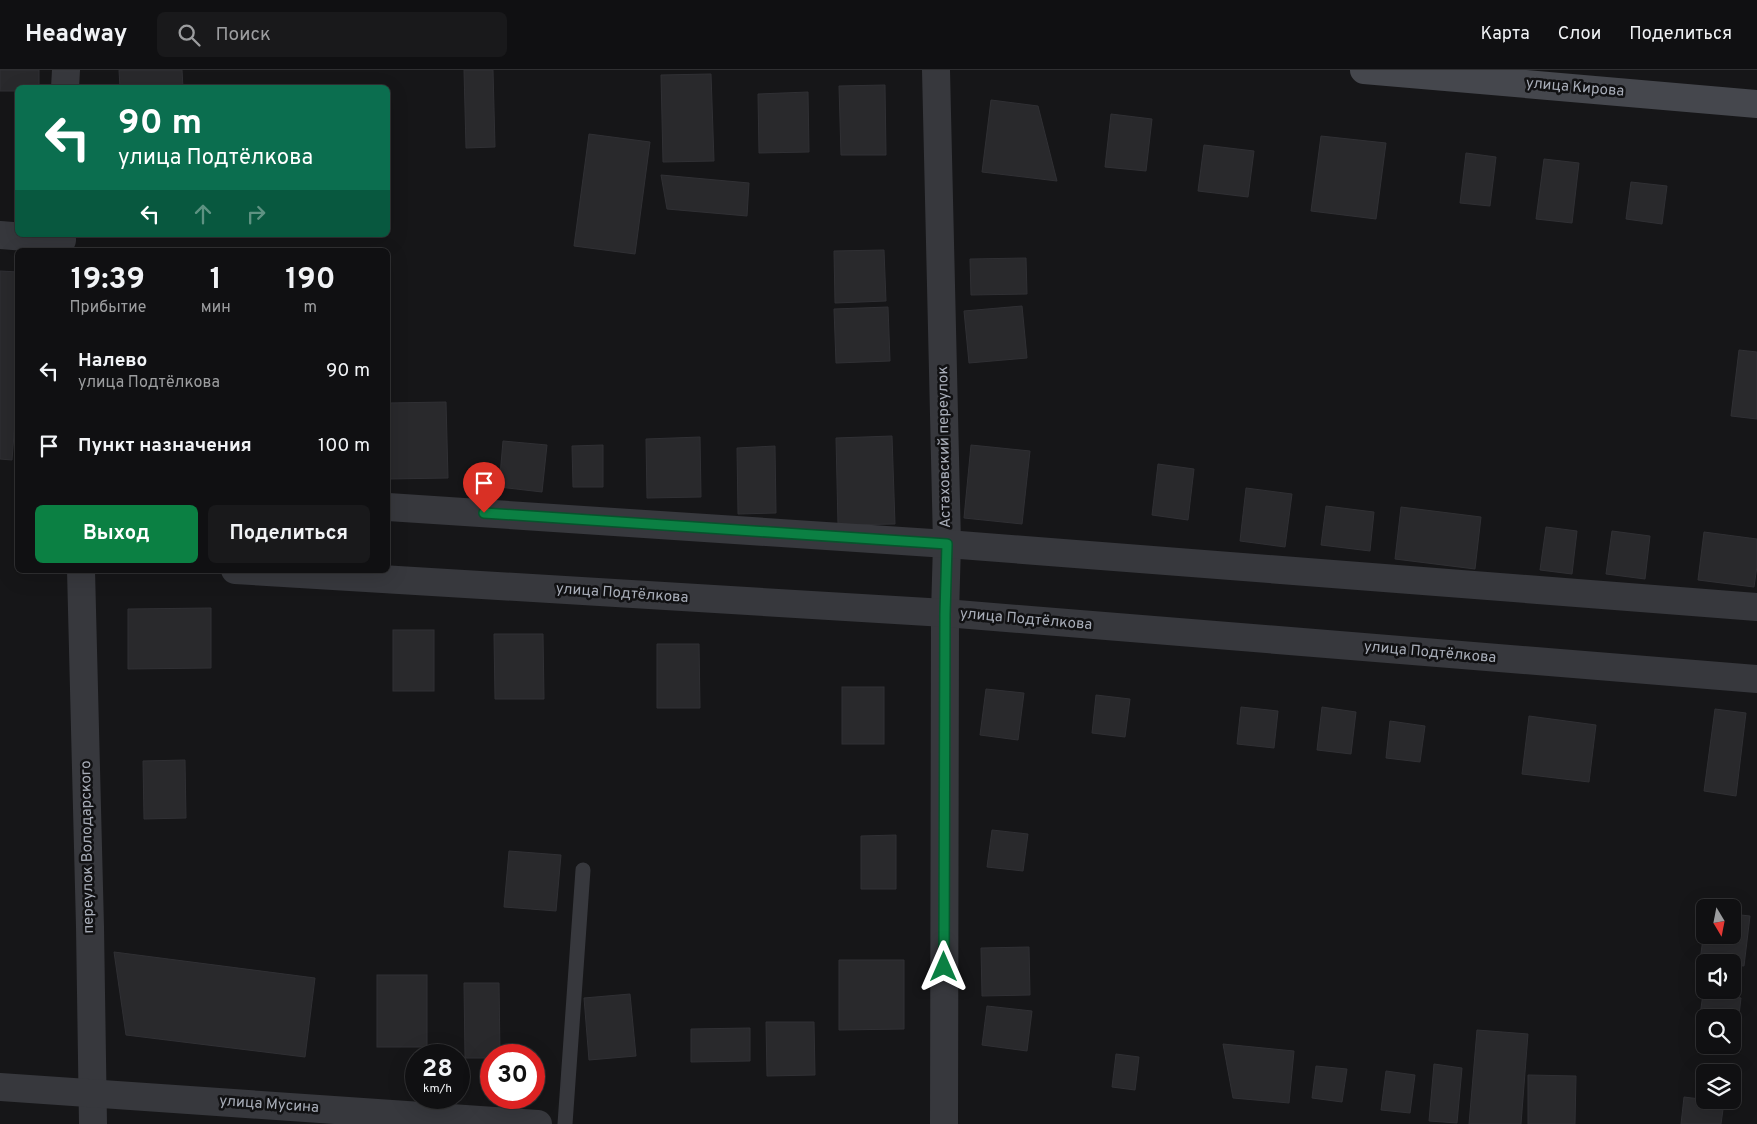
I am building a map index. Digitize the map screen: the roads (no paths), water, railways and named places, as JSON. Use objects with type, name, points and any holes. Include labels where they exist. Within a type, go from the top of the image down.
[{"type":"street","points":[[65,85],[66,70]]},
{"type":"street","name":"Астаховский переулок","points":[[936,70],[947,544],[945,614],[944,1124]]},
{"type":"street","name":"улица Кирова","points":[[1364,70],[1757,104]]},
{"type":"street","points":[[0,235],[15,237]]},
{"type":"street","points":[[18,237],[62,242]]},
{"type":"street","points":[[390,506],[947,544],[1757,607]]},
{"type":"street","name":"переулок Володарского","points":[[81,573],[93,1124]]},
{"type":"street","name":"улица Подтёлкова","points":[[283,573],[945,614],[1757,679]]},
{"type":"street","name":"улица Мусина","points":[[0,1087],[538,1124]]},
{"type":"lane","points":[[565,1124],[583,870]]}]
